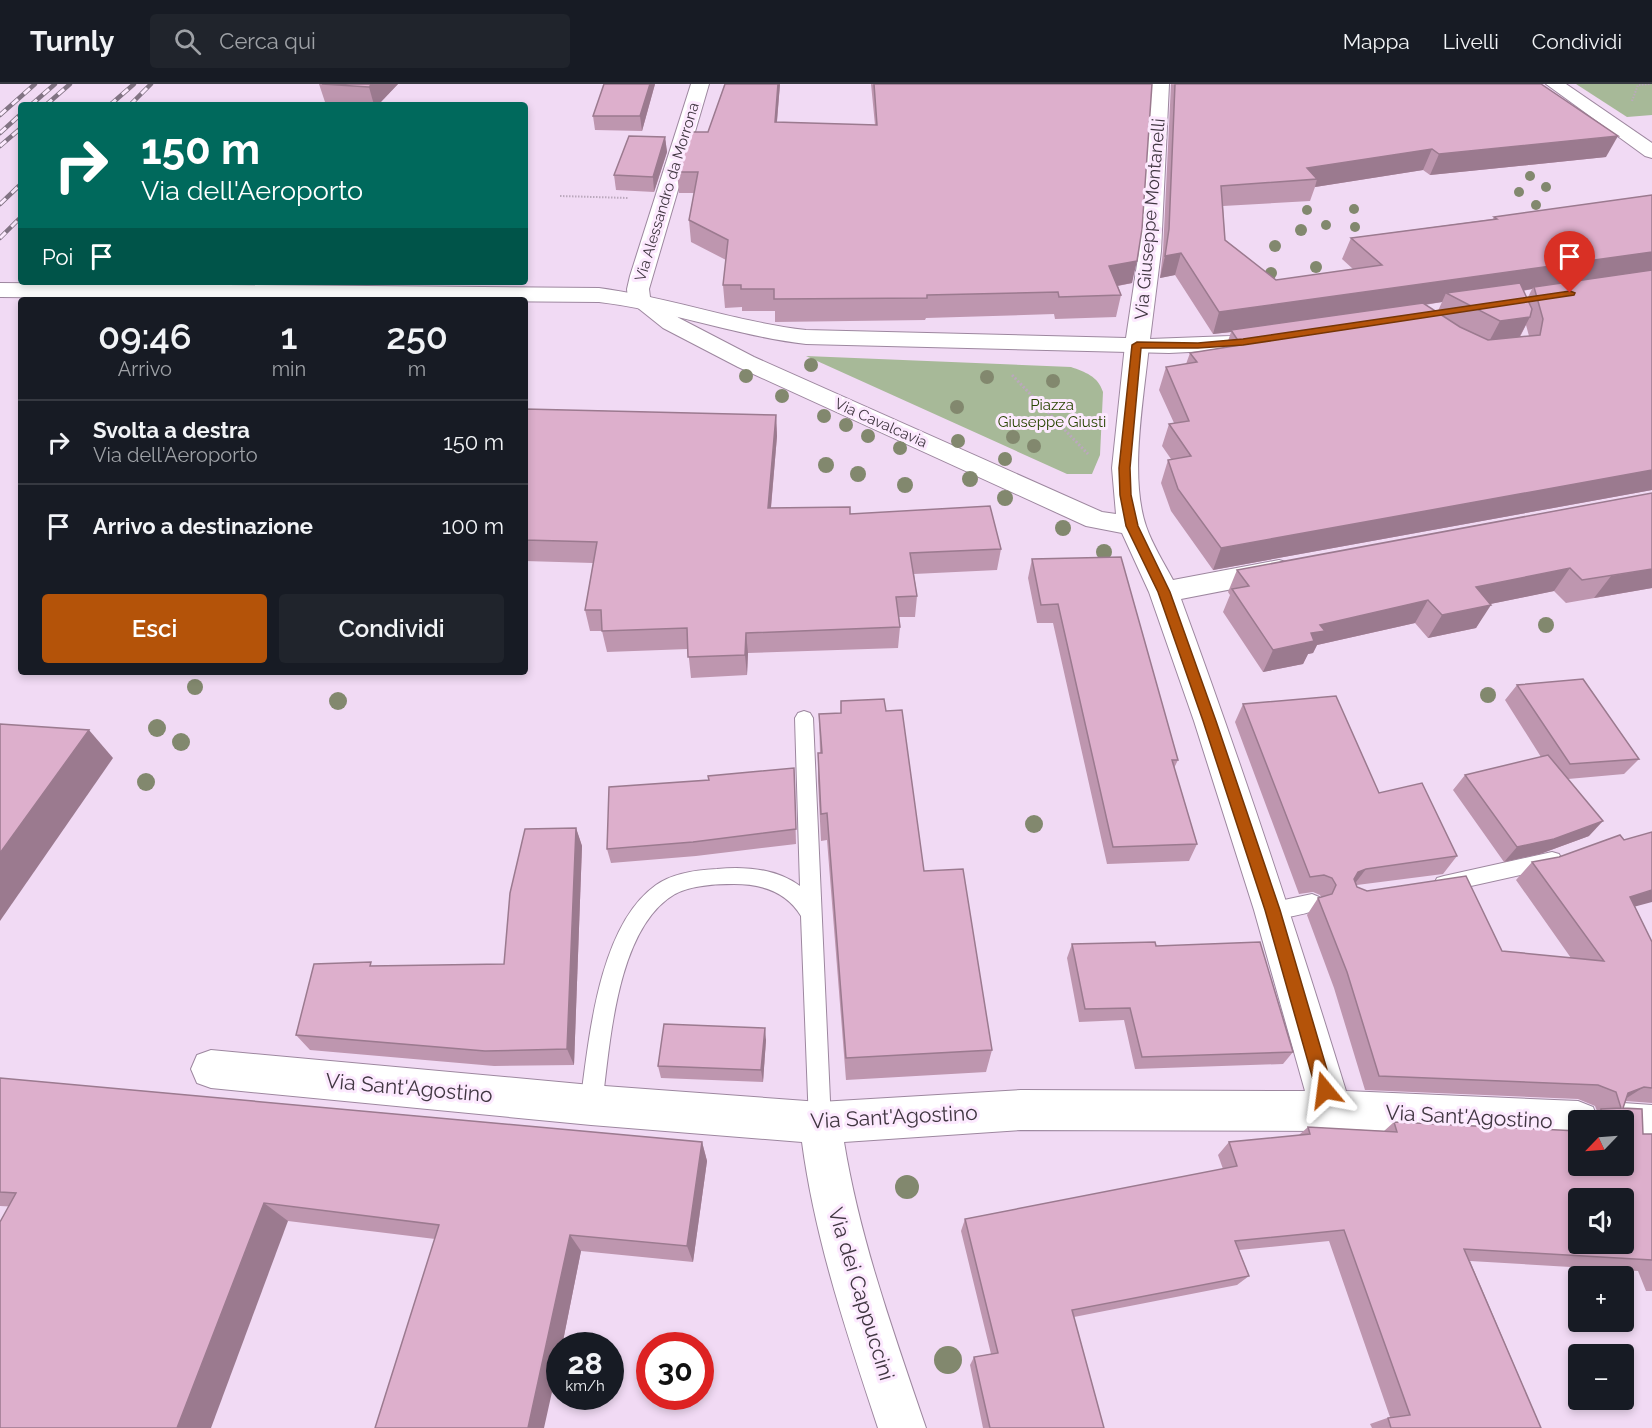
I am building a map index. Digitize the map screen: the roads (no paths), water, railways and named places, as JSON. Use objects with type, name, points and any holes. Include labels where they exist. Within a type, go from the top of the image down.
[{"type":"street","name":"Via Alessandro da Morrona","points":[[639,300],[638,289],[641,276],[700,84]]},
{"type":"street","name":"Via Giuseppe Montanelli","points":[[1160,84],[1150,251],[1137,345],[1125,468],[1126,495],[1132,526],[1164,592],[1272,910],[1331,1111]]},
{"type":"street","points":[[1555,84],[1652,152]]},
{"type":"street","points":[[0,290],[598,295],[639,300],[729,325],[806,337],[1137,345],[1220,344],[1292,335]]},
{"type":"street","name":"Via Cavalcavia","points":[[639,300],[671,323],[746,362],[1096,520],[1132,526]]},
{"type":"street","points":[[1164,592],[1303,566]]},
{"type":"street","name":"Via Sant'Agostino","points":[[211,1069],[591,1105],[820,1123],[1021,1110],[1331,1111],[1568,1122]]},
{"type":"street","name":"Via dei Cappuccini","points":[[820,1123],[843,1246],[902,1428]]},
{"type":"street","points":[[1634,1125],[1652,1126]]},
{"type":"lane","points":[[804,718],[820,1123]]},
{"type":"lane","points":[[1428,886],[1542,864],[1574,852]]},
{"type":"lane","points":[[591,1105],[605,1001],[628,938],[648,904],[661,892],[693,879],[732,876],[757,879],[774,882],[797,894],[811,914]]},
{"type":"lane","points":[[1272,910],[1312,903]]},
{"type":"railway","points":[[0,115],[35,84]]},
{"type":"railway","points":[[34,102],[55,84]]},
{"type":"railway","points":[[49,102],[70,84]]},
{"type":"railway","points":[[113,102],[134,84]]},
{"type":"railway","points":[[133,102],[151,84]]},
{"type":"railway","points":[[0,133],[18,117]]},
{"type":"railway","points":[[0,146],[18,131]]},
{"type":"railway","points":[[0,204],[18,187]]},
{"type":"railway","points":[[0,238],[18,220]]},
{"type":"park label","name":"Piazza Giuseppe Giusti","points":[[1052,414]]}]
